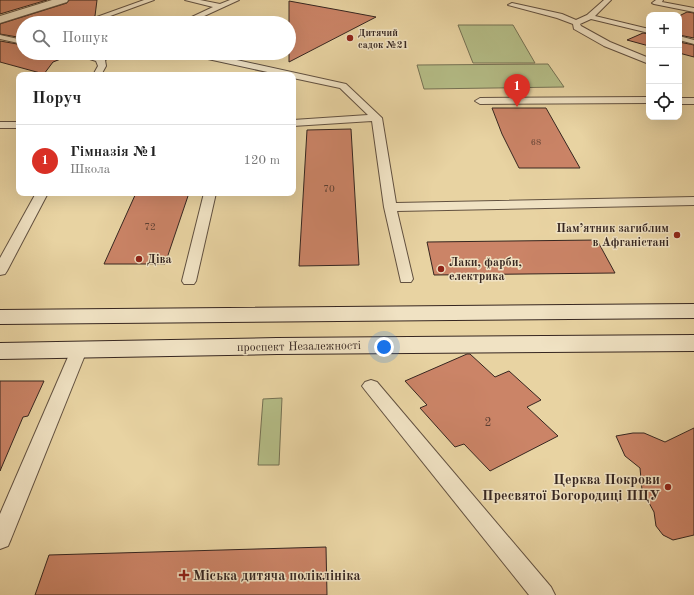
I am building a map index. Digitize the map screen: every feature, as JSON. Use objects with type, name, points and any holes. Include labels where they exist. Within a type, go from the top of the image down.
[{"type":"main road","points":[[0,20],[63,0]]},
{"type":"main road","points":[[0,317],[694,311]]},
{"type":"main road","name":"проспект Незалежності","points":[[0,351],[277,346],[694,343]]},
{"type":"lane","points":[[104,16],[151,0]]},
{"type":"lane","points":[[188,0],[221,6]]},
{"type":"lane","points":[[199,16],[236,0]]},
{"type":"lane","points":[[576,23],[590,17],[608,0]]},
{"type":"lane","points":[[660,0],[656,4],[694,10]]},
{"type":"lane","points":[[512,5],[559,16],[576,23],[577,27],[588,35],[646,60]]},
{"type":"lane","points":[[590,17],[646,30]]},
{"type":"lane","points":[[0,37],[16,40]]},
{"type":"lane","points":[[682,39],[694,42]]},
{"type":"lane","points":[[99,72],[102,66],[100,60]]},
{"type":"lane","points":[[226,60],[280,72]]},
{"type":"lane","points":[[296,76],[343,86],[377,118],[390,206],[406,279]]},
{"type":"lane","points":[[480,101],[646,100]]},
{"type":"lane","points":[[682,101],[694,101]]},
{"type":"lane","points":[[296,123],[377,118]]},
{"type":"lane","points":[[0,125],[16,125]]},
{"type":"lane","points":[[0,271],[40,196]]},
{"type":"lane","points":[[189,281],[209,196]]},
{"type":"lane","points":[[390,206],[694,201]]},
{"type":"lane","points":[[0,539],[80,350]]},
{"type":"lane","points":[[371,386],[543,595]]},
{"type":"green space","points":[[458,25],[513,25],[535,63],[473,63]]},
{"type":"green space","points":[[548,64],[564,87],[424,89],[417,65]]},
{"type":"green space","points":[[282,398],[279,465],[258,465],[263,399]]},
{"type":"building","points":[[0,0],[47,0],[0,14]]},
{"type":"building","points":[[69,0],[97,0],[95,16],[26,16],[67,3]]},
{"type":"building","points":[[289,1],[376,17],[296,58],[296,16],[289,16]]},
{"type":"building","points":[[687,12],[694,13],[694,38],[682,36],[682,14]]},
{"type":"building","points":[[16,19],[16,37],[0,34],[0,24]]},
{"type":"building","points":[[643,33],[646,34],[646,45],[627,40]]},
{"type":"building","points":[[0,41],[16,44],[16,60],[58,60],[53,62],[46,72],[37,72],[0,62]]},
{"type":"building","points":[[682,43],[694,45],[694,57],[682,54]]},
{"type":"building","points":[[492,108],[546,108],[580,168],[519,168],[502,134]]},
{"type":"building","points":[[351,129],[359,265],[299,266],[307,130]]},
{"type":"building","points":[[135,196],[188,196],[165,264],[104,264]]},
{"type":"building","points":[[597,240],[615,273],[434,275],[427,242]]},
{"type":"building","points":[[470,354],[495,377],[509,371],[541,400],[527,407],[558,436],[490,471],[464,444],[455,447],[420,408],[427,405],[405,381]]},
{"type":"building","points":[[0,381],[44,381],[28,416],[23,417],[0,471]]},
{"type":"building","name":"Церква Покрови Пресвятої Богородиці ПЦУ","points":[[694,428],[694,535],[673,540],[663,535],[656,526],[654,512],[642,490],[640,468],[625,456],[616,436],[644,433],[665,442]]},
{"type":"building","name":"Міська дитяча поліклініка","points":[[326,547],[327,595],[35,595],[49,555]]},
{"type":"place","name":"Дитячий садок №21","points":[[350,38]]},
{"type":"place","name":"Гімназія №1","points":[[517,107]]},
{"type":"place","name":"Пам’ятник загиблим в Афганістані","points":[[677,235]]},
{"type":"place","name":"Діва","points":[[139,259]]},
{"type":"place","name":"Лаки, фарби, електрика","points":[[441,269]]},
{"type":"place","name":"Церква Покрови Пресвятої Богородиці ПЦУ","points":[[668,487]]},
{"type":"place","name":"Міська дитяча поліклініка","points":[[184,575]]}]
